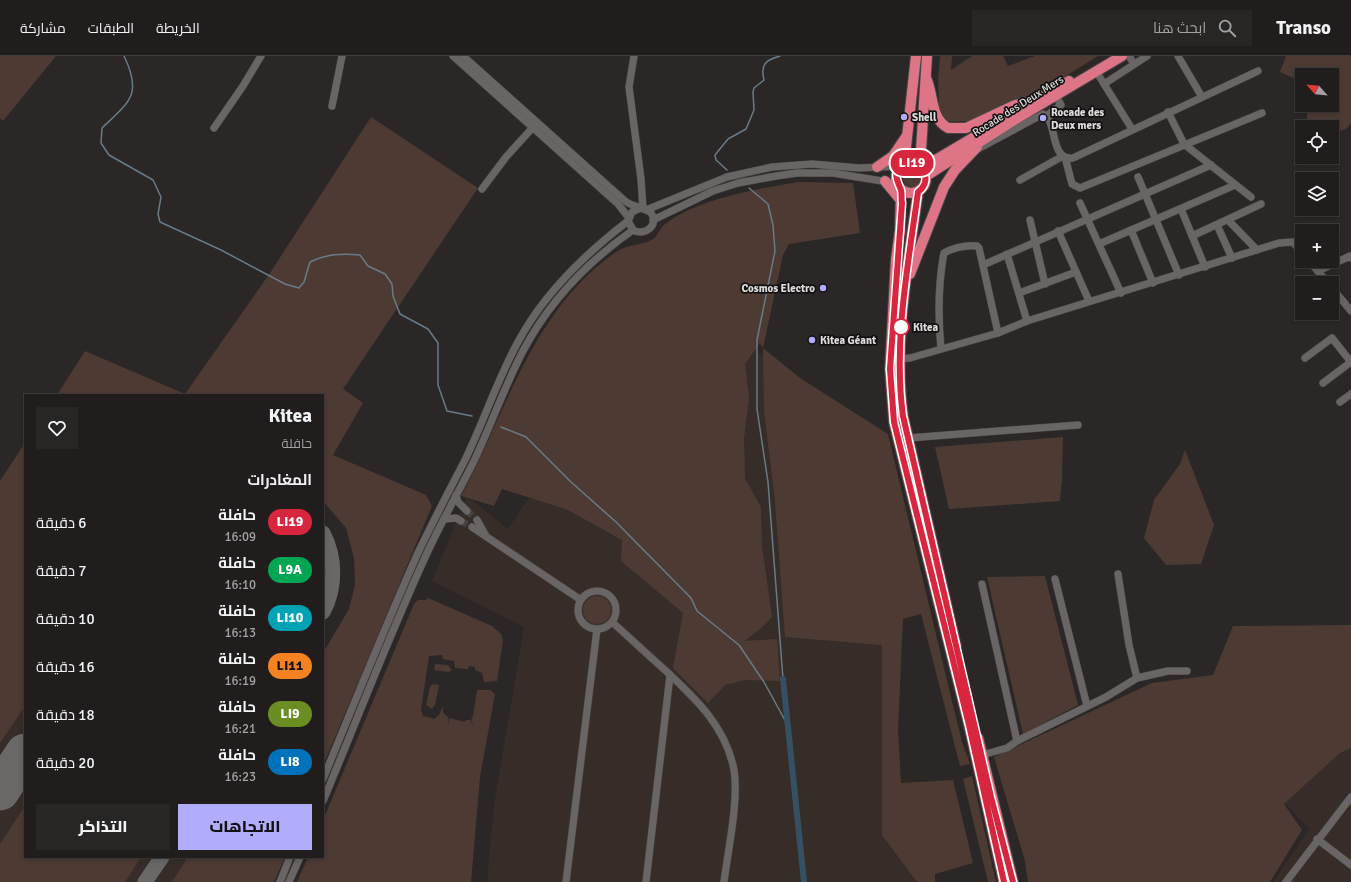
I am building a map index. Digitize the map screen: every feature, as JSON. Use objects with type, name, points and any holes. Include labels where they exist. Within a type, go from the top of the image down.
[{"type":"highway","points":[[916,56],[903,166],[896,177],[900,188],[902,203],[890,369],[894,422],[969,725],[1004,882]]},
{"type":"highway","points":[[927,56],[923,170],[924,186],[918,192],[905,286],[899,359],[901,404],[1013,882]]},
{"type":"highway","name":"Rocade des Deux Mers","points":[[923,170],[1110,56]]},
{"type":"highway","name":"Rocade des Deux Mers","points":[[923,170],[978,146],[1011,122],[1122,56]]},
{"type":"highway","points":[[926,78],[931,91],[937,118],[948,128],[966,128],[1015,105],[1036,100]]},
{"type":"highway","points":[[877,167],[893,156],[907,135]]},
{"type":"highway","points":[[905,286],[944,187],[955,170],[978,146]]},
{"type":"highway","points":[[903,166],[912,163],[923,170]]},
{"type":"highway","points":[[885,181],[902,203]]},
{"type":"highway","points":[[900,188],[909,193],[918,192]]},
{"type":"street","points":[[214,128],[243,86],[261,56]]},
{"type":"street","points":[[332,106],[342,56]]},
{"type":"street","points":[[453,56],[535,125],[625,201],[651,214],[653,220],[650,229],[639,233],[633,230],[629,219],[618,204],[535,125],[463,56]]},
{"type":"street","points":[[634,56],[629,87],[641,180],[643,209]]},
{"type":"street","points":[[1130,56],[1134,64]]},
{"type":"street","points":[[1104,84],[1147,56]]},
{"type":"street","points":[[1178,56],[1202,97]]},
{"type":"street","points":[[1096,71],[1132,129]]},
{"type":"street","points":[[1020,180],[1064,157],[1069,158],[1079,156],[1132,129],[1258,71]]},
{"type":"street","points":[[1046,116],[1060,104],[1056,96]]},
{"type":"street","points":[[1168,112],[1184,144],[1251,197]]},
{"type":"street","points":[[1046,116],[1057,146],[1064,157],[1072,184],[1080,188],[1262,113]]},
{"type":"street","points":[[978,146],[1001,137],[1036,117],[1043,114],[1046,116]]},
{"type":"street","points":[[482,189],[506,156],[535,125]]},
{"type":"street","points":[[324,777],[421,547],[475,438],[506,366],[527,327],[545,300],[566,276],[597,246],[629,219],[632,212],[727,177],[790,165],[877,167],[903,166]]},
{"type":"street","points":[[983,265],[1087,218],[1211,166]]},
{"type":"street","points":[[653,220],[713,191],[738,183],[797,173],[834,173],[885,181],[900,188]]},
{"type":"street","points":[[1138,177],[1179,274]]},
{"type":"street","points":[[1099,244],[1235,184]]},
{"type":"street","points":[[1080,203],[1121,292]]},
{"type":"street","points":[[1192,236],[1260,204]]},
{"type":"street","points":[[1181,209],[1205,266]]},
{"type":"street","points":[[1030,220],[1045,284]]},
{"type":"street","points":[[1228,220],[1257,250]]},
{"type":"street","points":[[1217,225],[1232,258]]},
{"type":"street","points":[[324,799],[415,582],[444,519],[486,436],[516,365],[537,326],[554,302],[574,280],[603,253],[633,230]]},
{"type":"street","points":[[1131,230],[1153,283]]},
{"type":"street","points":[[1058,231],[1089,301]]},
{"type":"street","points":[[899,359],[910,358],[998,333],[1027,321],[1089,301],[1153,283],[1279,243],[1293,242],[1295,244]]},
{"type":"street","points":[[941,349],[938,310],[939,286],[944,253],[967,246],[977,246],[983,265],[998,333]]},
{"type":"street","points":[[1008,254],[1027,321]]},
{"type":"street","points":[[1318,271],[1350,256],[1351,258]]},
{"type":"street","points":[[1315,268],[1322,276]]},
{"type":"street","points":[[1019,293],[1076,272]]},
{"type":"street","points":[[1339,296],[1351,311]]},
{"type":"street","points":[[1305,358],[1332,338],[1351,362],[1323,383]]},
{"type":"street","points":[[1340,402],[1351,394]]},
{"type":"street","points":[[908,438],[1078,425]]},
{"type":"street","points":[[456,495],[458,502],[468,511]]},
{"type":"street","points":[[444,519],[459,519],[452,504]]},
{"type":"street","points":[[477,520],[486,536]]},
{"type":"street","points":[[472,528],[582,600]]},
{"type":"street","points":[[1118,574],[1129,645],[1137,678]]},
{"type":"street","points":[[407,579],[415,582]]},
{"type":"street","points":[[1055,580],[1087,706]]},
{"type":"street","points":[[982,584],[1017,741]]},
{"type":"street","points":[[403,588],[411,591]]},
{"type":"street","points":[[591,592],[603,592],[608,595],[613,599],[616,610],[612,622],[605,627],[597,629],[586,626],[579,616],[579,605],[582,600],[591,592]]},
{"type":"street","points":[[612,622],[688,692],[714,721],[722,737],[731,759],[735,791],[724,882]]},
{"type":"street","points":[[566,882],[597,629]]},
{"type":"street","points":[[982,754],[1007,748],[1017,741],[1106,697],[1137,678],[1168,671],[1186,671]]},
{"type":"street","points":[[646,882],[670,675]]},
{"type":"street","points":[[1286,882],[1317,839],[1351,797]]},
{"type":"street","points":[[1317,839],[1351,865]]},
{"type":"street","points":[[280,882],[290,858]]},
{"type":"street","points":[[289,882],[300,858]]},
{"type":"shaded area","points":[[0,56],[56,56],[3,121],[0,118]]},
{"type":"shaded area","points":[[940,56],[952,56],[951,70],[972,56],[1003,56],[1008,66],[1035,56],[1098,56],[1035,95],[1014,101],[970,121],[940,122],[938,80]]},
{"type":"shaded area","points":[[1286,56],[1351,56],[1351,123],[1346,129],[1339,132],[1339,120],[1306,120],[1308,112],[1339,112],[1339,68],[1295,68],[1295,79],[1280,72]]},
{"type":"shaded area","points":[[371,117],[478,188],[343,389],[363,403],[333,455],[426,495],[432,506],[324,764],[324,651],[349,609],[355,585],[354,558],[346,528],[324,502],[324,394],[185,394],[270,273]]},
{"type":"shaded area","points":[[913,168],[920,171],[923,178],[920,185],[913,188],[906,185],[903,178],[906,171]]},
{"type":"shaded area","points":[[798,182],[853,183],[860,233],[789,244],[783,255],[763,348],[760,343],[745,364],[749,399],[744,438],[745,479],[761,507],[762,546],[772,617],[759,630],[744,641],[777,639],[780,681],[745,680],[725,685],[708,703],[673,668],[683,613],[621,561],[622,540],[566,509],[502,489],[494,506],[461,496],[524,364],[542,332],[563,303],[587,276],[616,252],[620,249],[644,243],[653,239],[664,225],[675,217],[721,198],[753,190]]},
{"type":"shaded area","points":[[701,305],[763,355],[885,438],[886,828],[924,882],[487,882],[494,804],[524,627],[432,581],[467,496],[508,529],[535,489]]},
{"type":"shaded area","points":[[763,348],[800,378],[888,434],[962,742],[970,764],[960,766],[921,614],[903,619],[898,729],[901,783],[953,780],[973,863],[935,874],[935,882],[917,882],[882,835],[882,645],[785,637],[775,501],[764,411]]},
{"type":"shaded area","points":[[85,351],[185,394],[58,394]]},
{"type":"shaded area","points":[[1063,437],[1060,501],[949,509],[935,447]]},
{"type":"shaded area","points":[[24,445],[24,858],[259,858],[247,882],[0,882],[0,481]]},
{"type":"shaded area","points":[[24,445],[24,707],[0,743],[0,481]]},
{"type":"shaded area","points":[[1185,450],[1214,525],[1201,564],[1166,565],[1144,538],[1154,500],[1180,464]]},
{"type":"shaded area","points":[[1045,576],[1078,705],[1023,734],[987,577]]},
{"type":"shaded area","points":[[597,596],[607,600],[611,610],[607,620],[597,624],[587,620],[583,610],[587,600]]},
{"type":"shaded area","points":[[428,598],[492,626],[501,634],[503,640],[497,681],[484,682],[482,673],[475,670],[475,667],[469,666],[468,669],[455,668],[454,661],[443,659],[442,655],[429,656],[421,710],[423,716],[421,719],[424,716],[434,719],[439,715],[443,706],[443,713],[448,717],[448,725],[449,718],[465,722],[466,720],[470,720],[474,727],[471,720],[477,690],[490,690],[495,694],[480,777],[471,882],[297,882],[308,858],[324,858],[324,818],[414,604],[418,600],[426,600]]},
{"type":"shaded area","points":[[1351,625],[1351,748],[1340,753],[1284,804],[1302,830],[1270,882],[1028,882],[1025,861],[994,757],[1152,683],[1213,675],[1233,626]]},
{"type":"shaded area","points":[[435,664],[448,665],[452,670],[448,672],[434,670]]},
{"type":"shaded area","points":[[433,684],[439,685],[435,705],[432,709],[426,705],[430,687]]},
{"type":"shaded area","points":[[1351,748],[1351,882],[1273,882],[1309,829],[1285,803],[1340,753]]},
{"type":"shaded area","points":[[972,776],[996,882],[988,882],[963,779]]},
{"type":"shaded area","points":[[24,808],[24,858],[140,858],[125,882],[0,882],[0,844]]},
{"type":"shaded area","points":[[187,858],[285,858],[274,882],[172,882]]},
{"type":"waterway","points":[[124,56],[130,69],[133,89],[126,104],[102,128],[101,143],[109,155],[153,180],[161,197],[158,214],[160,222],[221,250],[285,284],[299,288],[304,282],[310,262],[322,257],[335,255],[360,255],[368,266],[385,274],[392,284],[393,296],[400,314],[428,329],[438,343],[438,385],[447,411],[472,416]]},
{"type":"waterway","points":[[727,170],[716,160],[715,155],[728,139],[746,129],[754,110],[754,88],[764,80],[764,66],[771,59],[780,56]]},
{"type":"waterway","points":[[749,188],[768,204],[773,225],[775,251],[757,340],[757,409],[768,482],[783,679]]},
{"type":"waterway","points":[[501,427],[526,437],[571,482],[616,522],[691,598],[697,611],[739,645],[764,682],[787,724]]},
{"type":"waterway","points":[[783,679],[804,882]]},
{"type":"taxiway","points":[[324,536],[330,553],[333,573],[330,593],[324,610]]},
{"type":"taxiway","points":[[145,882],[161,858]]},
{"type":"runway","points":[[0,791],[24,755]]},
{"type":"tunnel","points":[[467,511],[477,520]]},
{"type":"tunnel","points":[[461,521],[472,527]]},
{"type":"bus line","name":"LI19","points":[[1004,882],[984,799],[969,725],[894,422],[890,369],[896,260],[902,203],[901,190],[897,183],[896,177],[900,168],[904,165],[912,163],[920,166],[925,172],[926,182],[922,189],[918,192],[905,286],[899,359],[901,404],[917,481],[939,569],[991,797],[1013,882]]},
{"type":"place","name":"Shell","points":[[904,117]]},
{"type":"place","name":"Rocade des Deux mers","points":[[1043,118]]},
{"type":"place","name":"Cosmos Electro","points":[[823,288]]},
{"type":"place","name":"Kitea","points":[[901,327]]},
{"type":"place","name":"Kitea Géant","points":[[812,340]]}]
